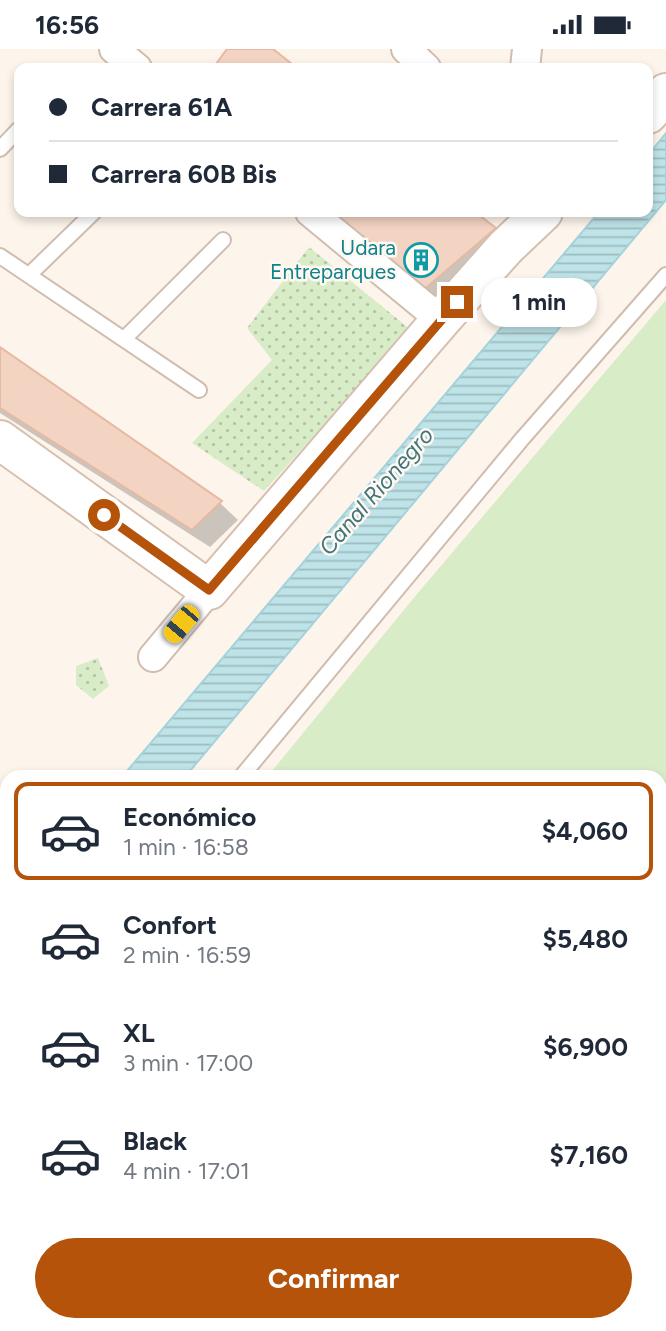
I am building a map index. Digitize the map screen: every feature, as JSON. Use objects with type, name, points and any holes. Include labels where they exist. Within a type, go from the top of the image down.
[{"type":"street","points":[[114,49],[131,63]]},
{"type":"street","points":[[406,49],[421,63]]},
{"type":"street","points":[[316,217],[441,320]]},
{"type":"street","points":[[153,657],[441,320],[510,230],[534,217]]},
{"type":"street","points":[[0,440],[209,590]]},
{"type":"lane","points":[[0,149],[14,134]]},
{"type":"lane","points":[[29,275],[89,217]]},
{"type":"lane","points":[[124,339],[223,240]]},
{"type":"lane","points":[[0,256],[199,390]]},
{"type":"lane","points":[[247,770],[522,439],[666,275]]},
{"type":"green space","points":[[309,247],[411,330],[264,491],[192,443],[272,360],[247,328]]},
{"type":"green space","points":[[666,300],[666,770],[273,770],[412,600]]},
{"type":"green space","points":[[98,658],[109,686],[93,699],[76,685],[76,666]]},
{"type":"water","points":[[666,133],[666,200],[653,216],[653,149]]},
{"type":"water","name":"Canal Rionegro","points":[[595,217],[652,217],[191,770],[128,770]]},
{"type":"building","points":[[227,49],[273,49],[291,63],[217,63]]},
{"type":"building","name":"Udara Entreparques","points":[[336,217],[482,217],[496,228],[421,292]]},
{"type":"building","points":[[0,347],[222,501],[192,530],[0,408]]},
{"type":"place","name":"Udara Entreparques","points":[[421,260]]},
{"type":"route","points":[[104,515],[209,590],[457,302]]}]
